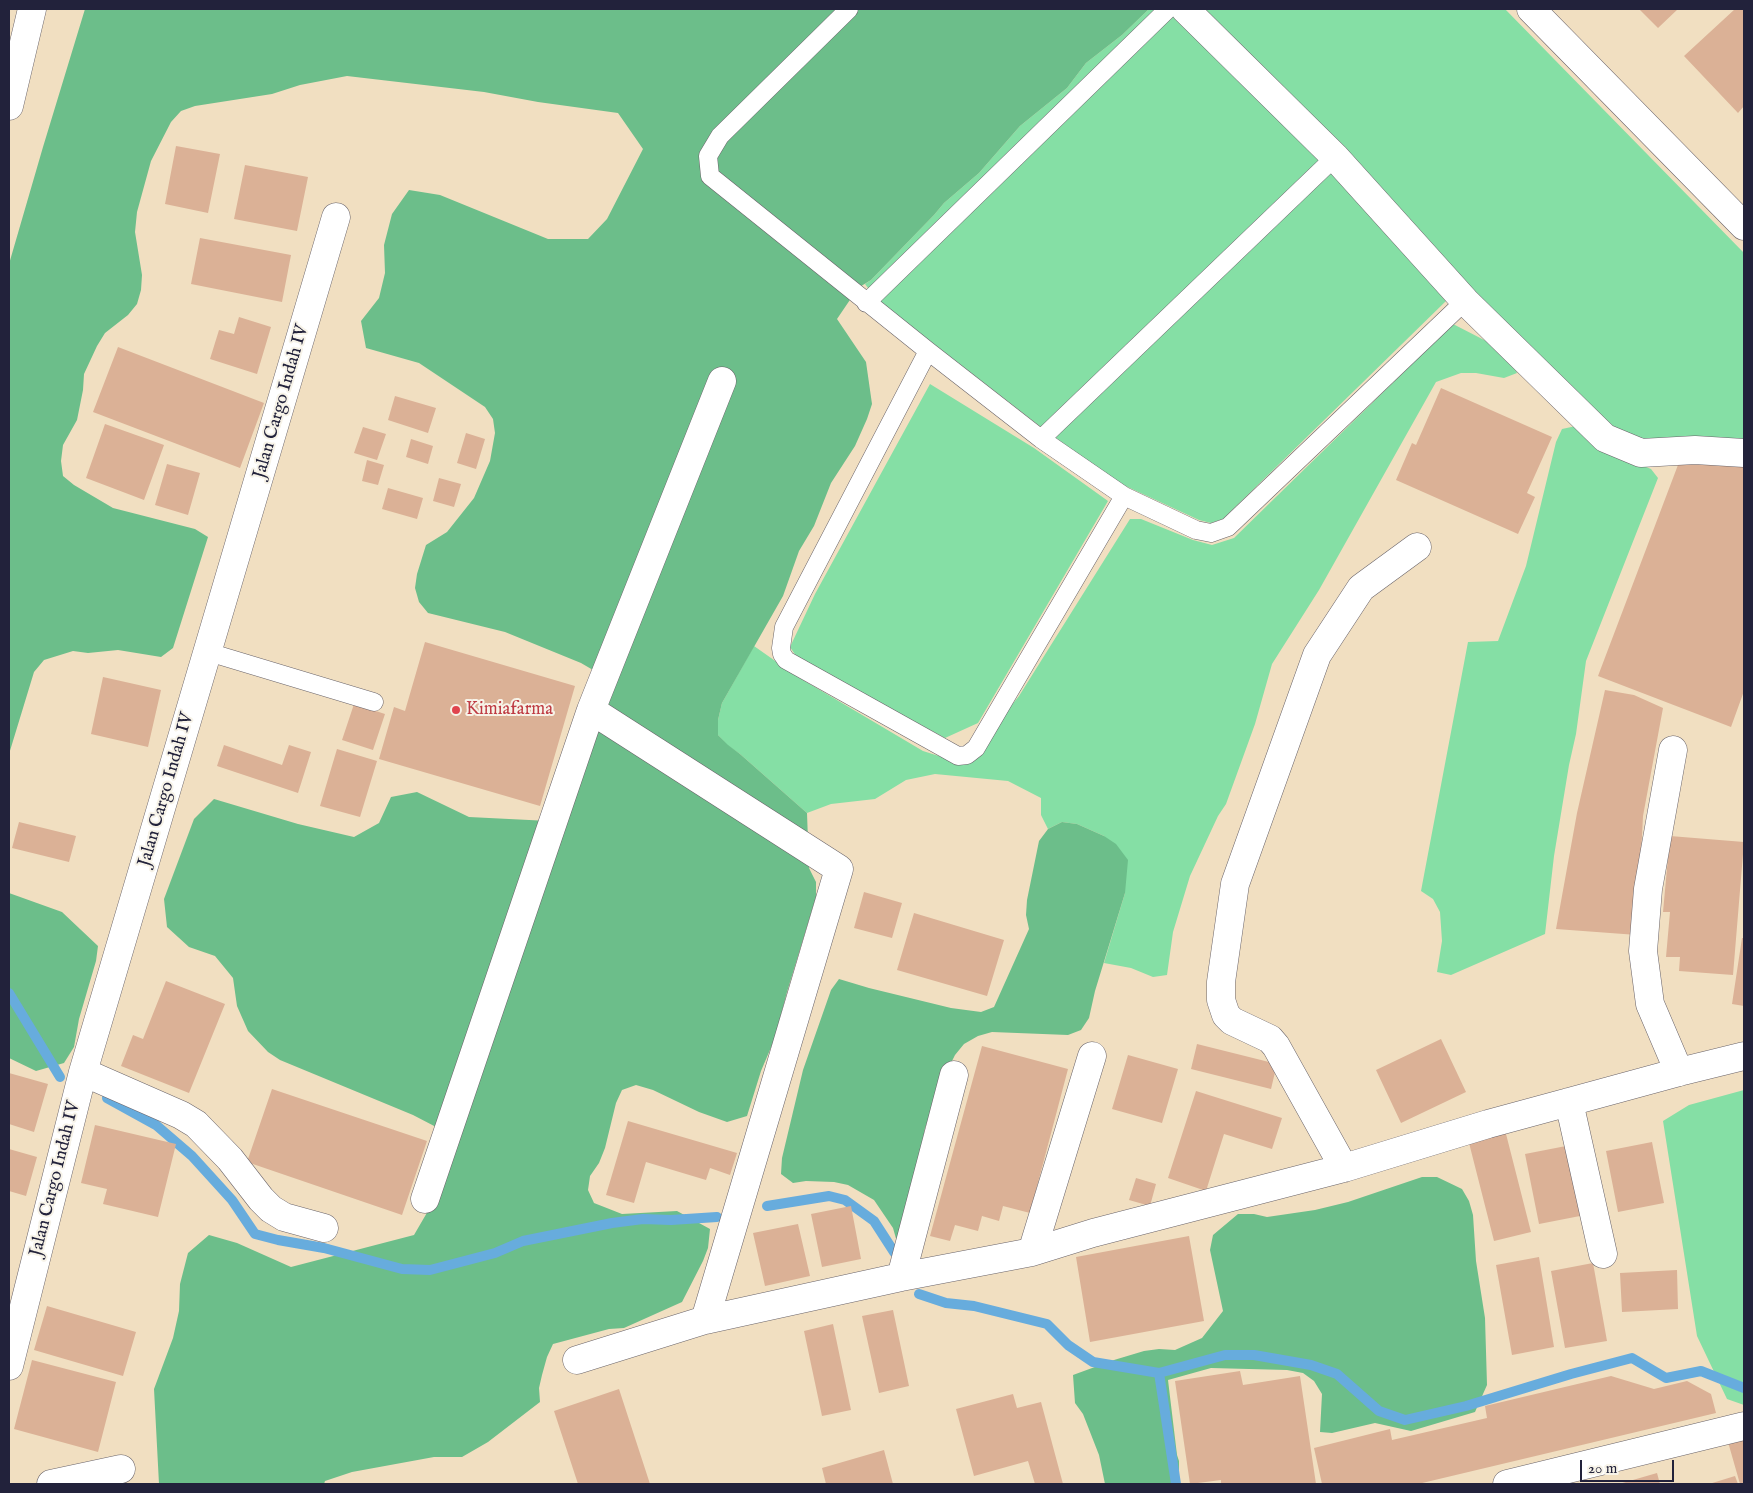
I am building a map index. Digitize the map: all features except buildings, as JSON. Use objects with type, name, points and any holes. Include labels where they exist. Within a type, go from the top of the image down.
[{"type":"street","points":[[9,106],[32,9]]},
{"type":"street","points":[[1185,9],[1335,156],[1465,301],[1605,438],[1641,453],[1694,450],[1744,453]]},
{"type":"street","points":[[1532,9],[1744,226]]},
{"type":"street","name":"Jalan Cargo Indah IV","points":[[9,1366],[83,1072],[336,217]]},
{"type":"street","points":[[425,1199],[591,710],[722,381]]},
{"type":"street","points":[[1344,1168],[1276,1046],[1270,1039],[1232,1022],[1226,1016],[1221,1000],[1221,982],[1235,884],[1317,655],[1361,588],[1417,547]]},
{"type":"street","points":[[591,710],[839,868],[706,1320]]},
{"type":"street","points":[[1673,750],[1648,889],[1643,951],[1650,1004],[1679,1072]]},
{"type":"street","points":[[1032,1252],[1092,1056]]},
{"type":"street","points":[[577,1360],[706,1320],[901,1277],[1032,1252],[1093,1233],[1344,1168],[1488,1124],[1744,1056]]},
{"type":"street","points":[[83,1072],[173,1111],[196,1124],[230,1159],[271,1209],[284,1217],[324,1228]]},
{"type":"street","points":[[901,1277],[954,1075]]},
{"type":"street","points":[[1569,1102],[1603,1254]]},
{"type":"street","points":[[1507,1484],[1744,1426]]},
{"type":"street","points":[[51,1484],[120,1469]]},
{"type":"lane","points":[[849,9],[720,136],[708,156],[710,176],[866,303],[1041,439],[1124,496],[1196,530],[1211,533],[1228,527],[1465,301]]},
{"type":"lane","points":[[866,303],[1168,9]]},
{"type":"lane","points":[[1041,439],[1335,156]]},
{"type":"lane","points":[[928,351],[784,626],[780,648],[786,660],[958,756],[967,754],[976,748],[1124,496]]},
{"type":"lane","points":[[208,652],[374,702]]},
{"type":"green space","points":[[85,9],[1149,9],[1122,35],[1086,63],[1067,88],[1020,126],[979,173],[944,203],[871,280],[858,288],[837,319],[866,362],[872,404],[855,446],[831,483],[814,526],[799,551],[783,596],[722,703],[718,720],[718,735],[807,813],[809,868],[816,882],[816,897],[775,1038],[761,1071],[747,1116],[727,1122],[699,1112],[653,1090],[636,1085],[622,1090],[616,1103],[605,1148],[599,1163],[590,1176],[588,1190],[594,1203],[622,1214],[677,1211],[710,1229],[708,1248],[682,1302],[624,1328],[609,1329],[553,1344],[547,1357],[539,1388],[540,1402],[488,1442],[462,1457],[434,1457],[352,1472],[325,1481],[324,1484],[159,1484],[154,1389],[173,1338],[179,1311],[180,1284],[188,1253],[209,1235],[237,1243],[291,1267],[414,1235],[446,1180],[452,1153],[438,1128],[413,1115],[280,1060],[268,1052],[248,1031],[237,1006],[233,978],[215,956],[189,947],[167,927],[164,899],[194,819],[214,799],[298,824],[354,837],[379,823],[391,797],[417,792],[469,817],[549,821],[593,670],[581,663],[505,632],[428,613],[419,602],[415,588],[417,574],[426,545],[447,532],[474,498],[490,461],[495,433],[493,419],[485,407],[419,363],[366,348],[361,321],[379,298],[385,273],[384,245],[392,214],[409,190],[440,195],[548,239],[588,239],[607,219],[643,149],[618,113],[538,102],[484,92],[347,76],[300,85],[272,94],[195,106],[181,111],[171,122],[151,161],[137,212],[135,232],[142,275],[141,290],[137,304],[128,315],[105,333],[97,346],[84,374],[77,420],[63,445],[61,461],[63,476],[74,485],[113,508],[195,529],[208,537],[173,648],[161,657],[118,650],[88,653],[73,651],[44,660],[34,672],[9,754],[9,264]]},
{"type":"green space","points":[[1149,9],[1168,9],[1327,164],[1446,301],[1223,519],[1211,523],[1199,520],[1119,483],[1046,431],[877,300],[865,284],[871,280],[944,203],[979,173],[1020,126],[1067,88],[1086,63],[1122,35]]},
{"type":"green space","points":[[1198,9],[1505,9],[1744,253],[1744,444],[1642,444],[1611,430],[1472,294]]},
{"type":"green space","points":[[1453,324],[1488,342],[1511,361],[1517,373],[1504,378],[1476,373],[1461,373],[1436,382],[1319,590],[1272,664],[1255,724],[1226,804],[1218,816],[1190,876],[1173,932],[1167,975],[1153,977],[1131,968],[1104,963],[1125,893],[1104,836],[1077,824],[1062,822],[1048,829],[1041,815],[1041,798],[1008,781],[935,774],[906,780],[875,799],[831,804],[807,813],[740,754],[728,746],[718,735],[718,720],[722,703],[754,646],[798,677],[923,751],[964,764],[1019,696],[1130,519],[1141,519],[1193,540],[1212,545],[1234,538]]},
{"type":"green space","points":[[930,384],[1034,448],[1108,501],[978,723],[945,738],[798,659],[790,647],[815,594]]},
{"type":"green space","points":[[1576,426],[1612,453],[1651,469],[1658,478],[1586,661],[1576,734],[1554,856],[1545,934],[1451,975],[1437,972],[1442,941],[1440,912],[1433,899],[1421,891],[1468,642],[1498,641],[1526,566],[1556,442],[1562,429]]},
{"type":"green space","points":[[1062,822],[1077,824],[1104,836],[1116,844],[1128,860],[1125,893],[1095,991],[1089,1018],[1081,1030],[1068,1035],[992,1032],[978,1036],[964,1044],[955,1055],[948,1069],[925,1128],[914,1189],[897,1242],[893,1228],[874,1200],[848,1185],[834,1182],[806,1181],[793,1183],[781,1174],[782,1158],[803,1070],[831,990],[839,979],[951,1008],[981,1012],[994,1007],[1029,929],[1026,915],[1027,900],[1039,841],[1048,829]]},
{"type":"green space","points":[[9,893],[62,912],[98,946],[96,961],[79,1019],[74,1047],[64,1063],[36,1071],[9,1058]]},
{"type":"green space","points":[[1744,1090],[1744,1405],[1727,1399],[1697,1336],[1663,1121],[1689,1105]]},
{"type":"green space","points":[[1422,1177],[1437,1177],[1462,1189],[1469,1201],[1473,1215],[1476,1261],[1485,1318],[1487,1385],[1475,1412],[1411,1431],[1375,1423],[1332,1433],[1320,1432],[1322,1394],[1314,1381],[1303,1373],[1287,1370],[1211,1368],[1168,1380],[1179,1461],[1179,1484],[1105,1484],[1099,1455],[1083,1414],[1075,1403],[1073,1375],[1144,1351],[1159,1349],[1175,1350],[1202,1338],[1223,1311],[1210,1250],[1213,1235],[1238,1214],[1254,1214],[1267,1217],[1315,1210],[1348,1202]]},
{"type":"waterway","points":[[9,993],[60,1077]]},
{"type":"waterway","points":[[107,1098],[156,1125],[192,1156],[232,1200],[255,1234],[324,1248],[402,1269],[430,1270],[495,1253],[523,1241],[612,1223],[643,1219],[671,1220],[717,1217]]},
{"type":"waterway","points":[[767,1206],[829,1196],[845,1200],[874,1221],[894,1252]]},
{"type":"waterway","points":[[919,1294],[946,1303],[974,1306],[1047,1324],[1068,1345],[1093,1362],[1159,1373],[1225,1355],[1254,1355],[1311,1365],[1337,1374],[1379,1411],[1405,1420],[1466,1406],[1571,1374],[1632,1358],[1666,1378],[1701,1371],[1744,1388]]},
{"type":"waterway","points":[[1159,1373],[1176,1484]]},
{"type":"place","name":"Kimiafarma","points":[[456,710]]}]
